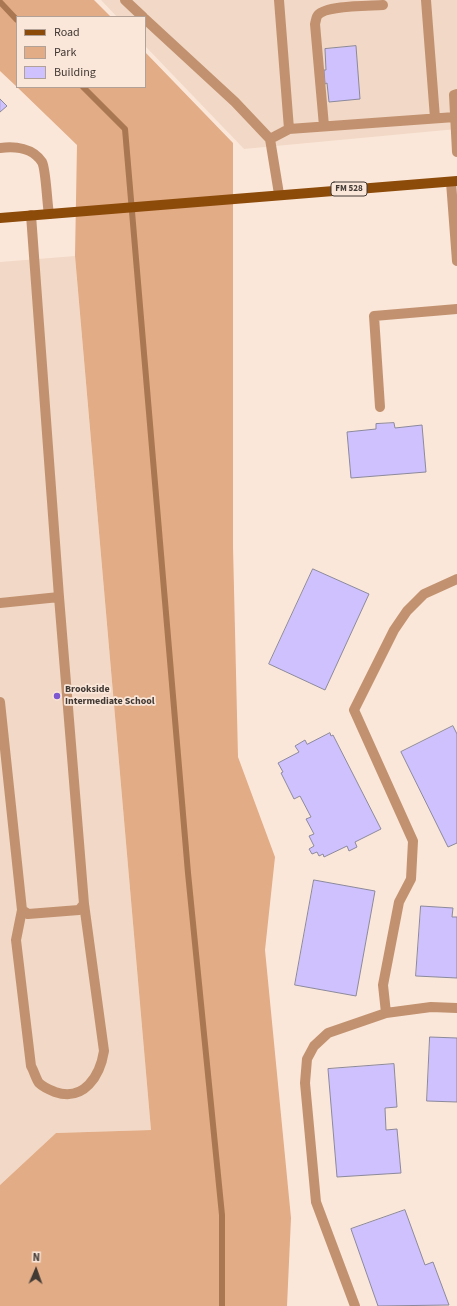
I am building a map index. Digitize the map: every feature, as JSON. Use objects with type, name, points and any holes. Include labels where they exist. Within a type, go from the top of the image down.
[{"type":"main road","name":"FM 528","points":[[0,218],[279,194],[454,181]]},
{"type":"street","points":[[125,0],[142,16]]},
{"type":"street","points":[[279,0],[289,129]]},
{"type":"street","points":[[426,0],[435,118]]},
{"type":"street","points":[[324,126],[315,24],[317,16],[324,10],[383,4]]},
{"type":"street","points":[[146,20],[235,102],[270,139],[279,194]]},
{"type":"street","points":[[457,94],[454,95],[457,152]]},
{"type":"street","points":[[270,139],[289,129],[455,117]]},
{"type":"street","points":[[0,148],[12,147],[30,151],[42,162],[49,214]]},
{"type":"street","points":[[454,181],[457,261]]},
{"type":"street","points":[[0,702],[22,910],[16,940],[32,1066],[39,1082],[49,1090],[64,1095],[88,1088],[100,1069],[104,1051],[84,904],[59,597],[31,215]]},
{"type":"street","points":[[380,407],[374,316],[457,309]]},
{"type":"street","points":[[386,1013],[383,985],[399,902],[412,879],[413,841],[354,710],[394,630],[407,611],[424,594],[457,579]]},
{"type":"street","points":[[0,603],[59,597]]},
{"type":"street","points":[[22,910],[28,914],[79,910],[84,904]]},
{"type":"street","points":[[355,1306],[316,1202],[305,1083],[307,1059],[314,1046],[328,1033],[386,1013],[431,1006],[457,1008]]},
{"type":"shaded area","points":[[101,0],[457,0],[457,129],[244,149],[146,47],[146,16],[116,16]]},
{"type":"shaded area","name":"Brookside Intermediate School","points":[[75,256],[151,1130],[56,1133],[0,1185],[0,262]]},
{"type":"green space","points":[[0,0],[94,0],[110,16],[16,16],[16,86],[0,71]]},
{"type":"green space","points":[[146,53],[233,143],[233,547],[238,757],[275,857],[265,950],[291,1218],[287,1306],[0,1306],[0,1185],[56,1133],[151,1130],[75,256],[77,145],[18,88],[146,88]]},
{"type":"building","points":[[356,46],[360,99],[329,102],[327,83],[325,84],[325,49]]},
{"type":"building","points":[[0,99],[7,106],[0,112]]},
{"type":"building","points":[[394,423],[395,428],[422,425],[426,472],[351,478],[347,432],[376,429],[376,424]]},
{"type":"building","points":[[313,569],[369,594],[325,690],[269,664]]},
{"type":"building","points":[[453,726],[457,734],[457,843],[448,847],[401,752]]},
{"type":"building","points":[[330,733],[331,736],[333,735],[381,829],[355,842],[357,847],[349,851],[347,846],[324,857],[323,854],[319,856],[317,852],[312,854],[309,849],[314,846],[309,836],[314,834],[306,819],[311,817],[300,796],[294,799],[281,773],[283,772],[278,763],[299,752],[295,746],[305,740],[307,744]]},
{"type":"building","points":[[314,880],[375,891],[356,996],[295,985]]},
{"type":"building","points":[[421,906],[453,908],[452,917],[457,917],[457,978],[416,976]]},
{"type":"building","points":[[430,1037],[457,1038],[457,1102],[427,1101]]},
{"type":"building","points":[[394,1064],[397,1107],[385,1108],[386,1130],[397,1129],[401,1173],[337,1177],[328,1069]]},
{"type":"building","points":[[405,1210],[425,1265],[433,1262],[449,1305],[378,1306],[351,1229]]},
{"type":"waterway","points":[[0,2],[16,19]]},
{"type":"waterway","points":[[84,88],[125,129],[188,873],[222,1215],[222,1306]]},
{"type":"place","name":"Brookside Intermediate School","points":[[57,696]]}]
